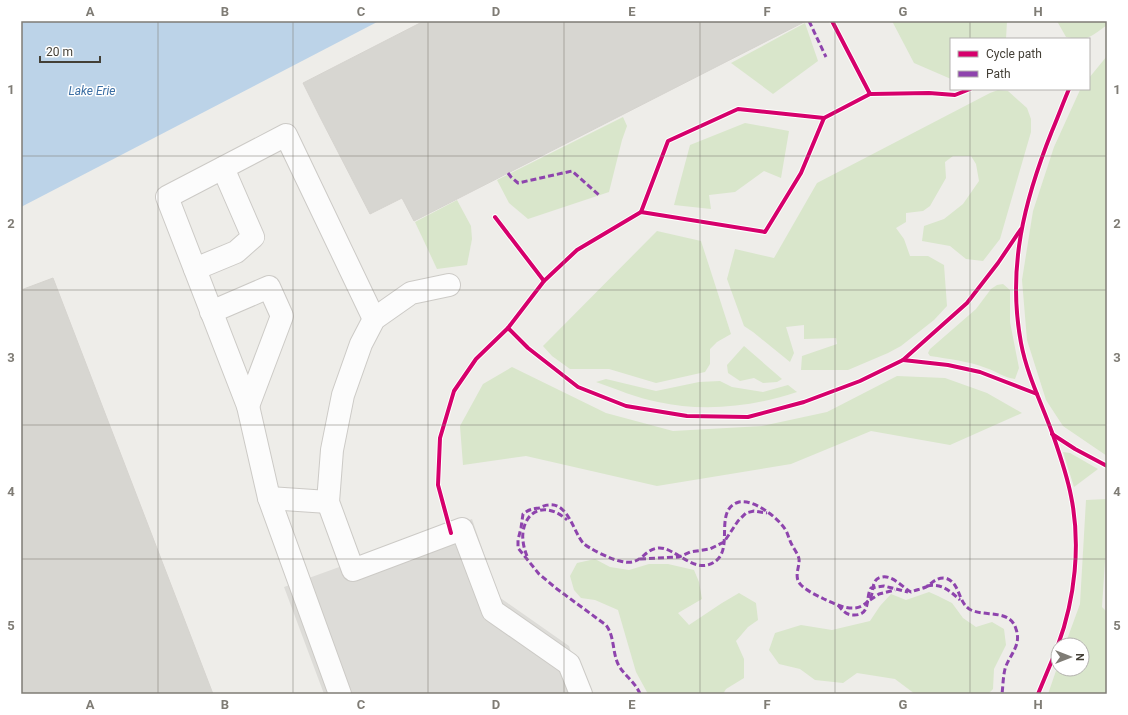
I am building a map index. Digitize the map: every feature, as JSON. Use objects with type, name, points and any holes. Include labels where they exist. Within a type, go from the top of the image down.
[{"type":"lane","points":[[340,694],[269,498],[248,406],[167,197],[286,135],[374,319]]},
{"type":"lane","points":[[195,269],[236,252],[253,237],[223,168]]},
{"type":"lane","points":[[449,285],[411,293],[374,319],[361,344],[343,395],[332,450],[328,502],[353,570],[462,528],[493,611],[569,664],[581,694]]},
{"type":"lane","points":[[211,312],[269,287],[282,316],[248,406]]},
{"type":"lane","points":[[269,498],[328,502]]},
{"type":"green space","points":[[892,21],[1007,21],[1006,38],[950,38],[950,79],[914,63]]},
{"type":"green space","points":[[1057,21],[1107,21],[1107,25],[1086,38],[1066,37]]},
{"type":"green space","points":[[805,23],[818,61],[773,94],[731,63]]},
{"type":"green space","points":[[1107,56],[1107,456],[1063,426],[1046,400],[1027,340],[1022,280],[1033,211],[1054,147],[1080,90],[1090,90],[1090,77]]},
{"type":"green space","points":[[998,90],[1008,91],[1027,108],[1031,119],[1031,132],[1000,239],[983,261],[966,259],[950,246],[922,241],[924,226],[944,219],[963,204],[979,181],[976,164],[971,156],[953,156],[945,162],[946,178],[930,206],[923,211],[906,213],[906,222],[896,228],[904,239],[910,256],[928,256],[944,265],[947,306],[934,320],[901,346],[848,370],[801,370],[802,356],[837,344],[836,338],[804,339],[804,325],[786,327],[794,353],[790,362],[744,326],[727,279],[735,249],[774,258],[817,183]]},
{"type":"green space","points":[[623,117],[627,126],[609,192],[528,219],[509,203],[497,180]]},
{"type":"green space","points":[[745,123],[789,131],[781,178],[764,171],[735,192],[709,195],[711,209],[674,205],[690,145]]},
{"type":"green space","points":[[457,200],[471,226],[472,239],[467,265],[437,269],[415,222]]},
{"type":"green space","points":[[657,231],[701,241],[731,334],[717,342],[710,349],[710,364],[705,372],[656,383],[609,369],[570,369],[552,356],[543,346]]},
{"type":"green space","points":[[1003,284],[1010,290],[1010,322],[1019,368],[1015,379],[990,369],[958,360],[930,356],[928,353],[930,349],[976,309],[991,289],[997,285]]},
{"type":"green space","points":[[744,346],[782,379],[777,382],[763,383],[754,378],[740,381],[728,373],[727,365]]},
{"type":"green space","points":[[512,367],[606,413],[673,431],[762,426],[827,412],[897,376],[945,378],[987,393],[1022,413],[950,445],[871,431],[791,464],[657,486],[526,456],[463,465],[460,426],[483,384]]},
{"type":"green space","points":[[606,379],[656,391],[699,382],[720,381],[732,387],[763,392],[788,385],[797,392],[746,404],[693,407],[650,400],[596,382]]},
{"type":"green space","points":[[1063,452],[1070,453],[1098,469],[1074,487]]},
{"type":"green space","points":[[1107,499],[1107,531],[1102,607],[1107,612],[1107,694],[1048,694],[1054,677],[1090,677],[1090,637],[1068,637],[1080,604],[1086,500]]},
{"type":"green space","points":[[595,559],[610,567],[629,570],[649,564],[668,564],[694,570],[699,582],[702,599],[678,613],[689,625],[739,593],[756,603],[758,620],[748,627],[736,641],[744,659],[744,678],[726,689],[723,694],[648,694],[636,672],[618,610],[595,600],[581,598],[574,590],[570,576],[577,563]]},
{"type":"green space","points":[[929,592],[952,603],[963,618],[976,627],[992,622],[1004,629],[1006,645],[994,669],[993,689],[988,694],[915,694],[895,679],[857,673],[843,683],[815,680],[800,669],[779,664],[769,650],[775,633],[801,625],[832,630],[870,621],[880,606],[891,594],[906,600]]},
{"type":"shaded area","points":[[472,519],[499,597],[569,646],[585,694],[324,694],[284,587]]},
{"type":"water","name":"Lake Erie","points":[[21,21],[379,21],[21,207]]},
{"type":"building","points":[[424,21],[806,21],[414,221],[402,198],[370,214],[303,83]]},
{"type":"building","points":[[53,278],[213,694],[21,694],[21,290]]},
{"type":"marked path","points":[[809,21],[826,57]]},
{"type":"marked path","points":[[508,173],[518,183],[572,171],[599,195]]},
{"type":"marked path","points":[[640,694],[636,686],[619,666],[615,656],[611,635],[606,625],[539,574],[518,548],[523,514],[525,512],[547,505],[555,505],[560,508],[569,518],[583,543],[595,551],[616,560],[633,562],[653,549],[658,548],[665,549],[694,564],[709,565],[717,560],[722,554],[727,512],[732,506],[739,502],[751,503],[771,514],[786,531],[797,553],[799,562],[797,579],[801,585],[812,593],[840,606],[852,608],[863,605],[872,595],[875,581],[878,578],[890,578],[911,592],[926,587],[937,579],[945,578],[954,584],[963,603],[971,610],[1003,616],[1009,619],[1016,629],[1017,640],[1005,669],[1002,694]]},
{"type":"marked path","points":[[527,556],[523,532],[525,523],[529,517],[540,510],[547,510],[554,511],[567,520]]},
{"type":"marked path","points":[[640,559],[679,557],[690,552],[710,549],[724,542],[738,521],[746,513],[754,511],[767,513]]},
{"type":"marked path","points":[[927,586],[932,585],[945,588],[960,600]]},
{"type":"marked path","points":[[838,605],[848,614],[859,614],[863,612],[867,605],[871,588],[884,586],[908,592]]},
{"type":"marked path","points":[[870,600],[879,594],[895,590]]},
{"type":"cycle path","points":[[832,21],[870,94]]},
{"type":"cycle path","points":[[641,212],[668,141],[738,109],[824,118],[870,94],[929,93],[955,95],[968,90]]},
{"type":"cycle path","points":[[1061,637],[1069,609],[1075,571],[1076,533],[1074,514],[1063,465],[1024,355],[1017,315],[1016,288],[1017,261],[1026,209],[1042,157],[1069,90]]},
{"type":"cycle path","points":[[451,533],[438,485],[440,438],[454,391],[476,359],[508,328],[544,281],[577,250],[641,212],[765,232],[801,173],[824,118]]},
{"type":"cycle path","points":[[495,217],[544,281]]},
{"type":"cycle path","points":[[508,328],[528,348],[578,387],[626,406],[687,416],[748,417],[804,402],[860,381],[903,360],[967,303],[998,263],[1021,229]]},
{"type":"cycle path","points":[[903,360],[948,365],[980,372],[1037,394]]},
{"type":"cycle path","points":[[1052,434],[1075,449],[1107,466]]},
{"type":"cycle path","points":[[1038,694],[1050,665]]}]
